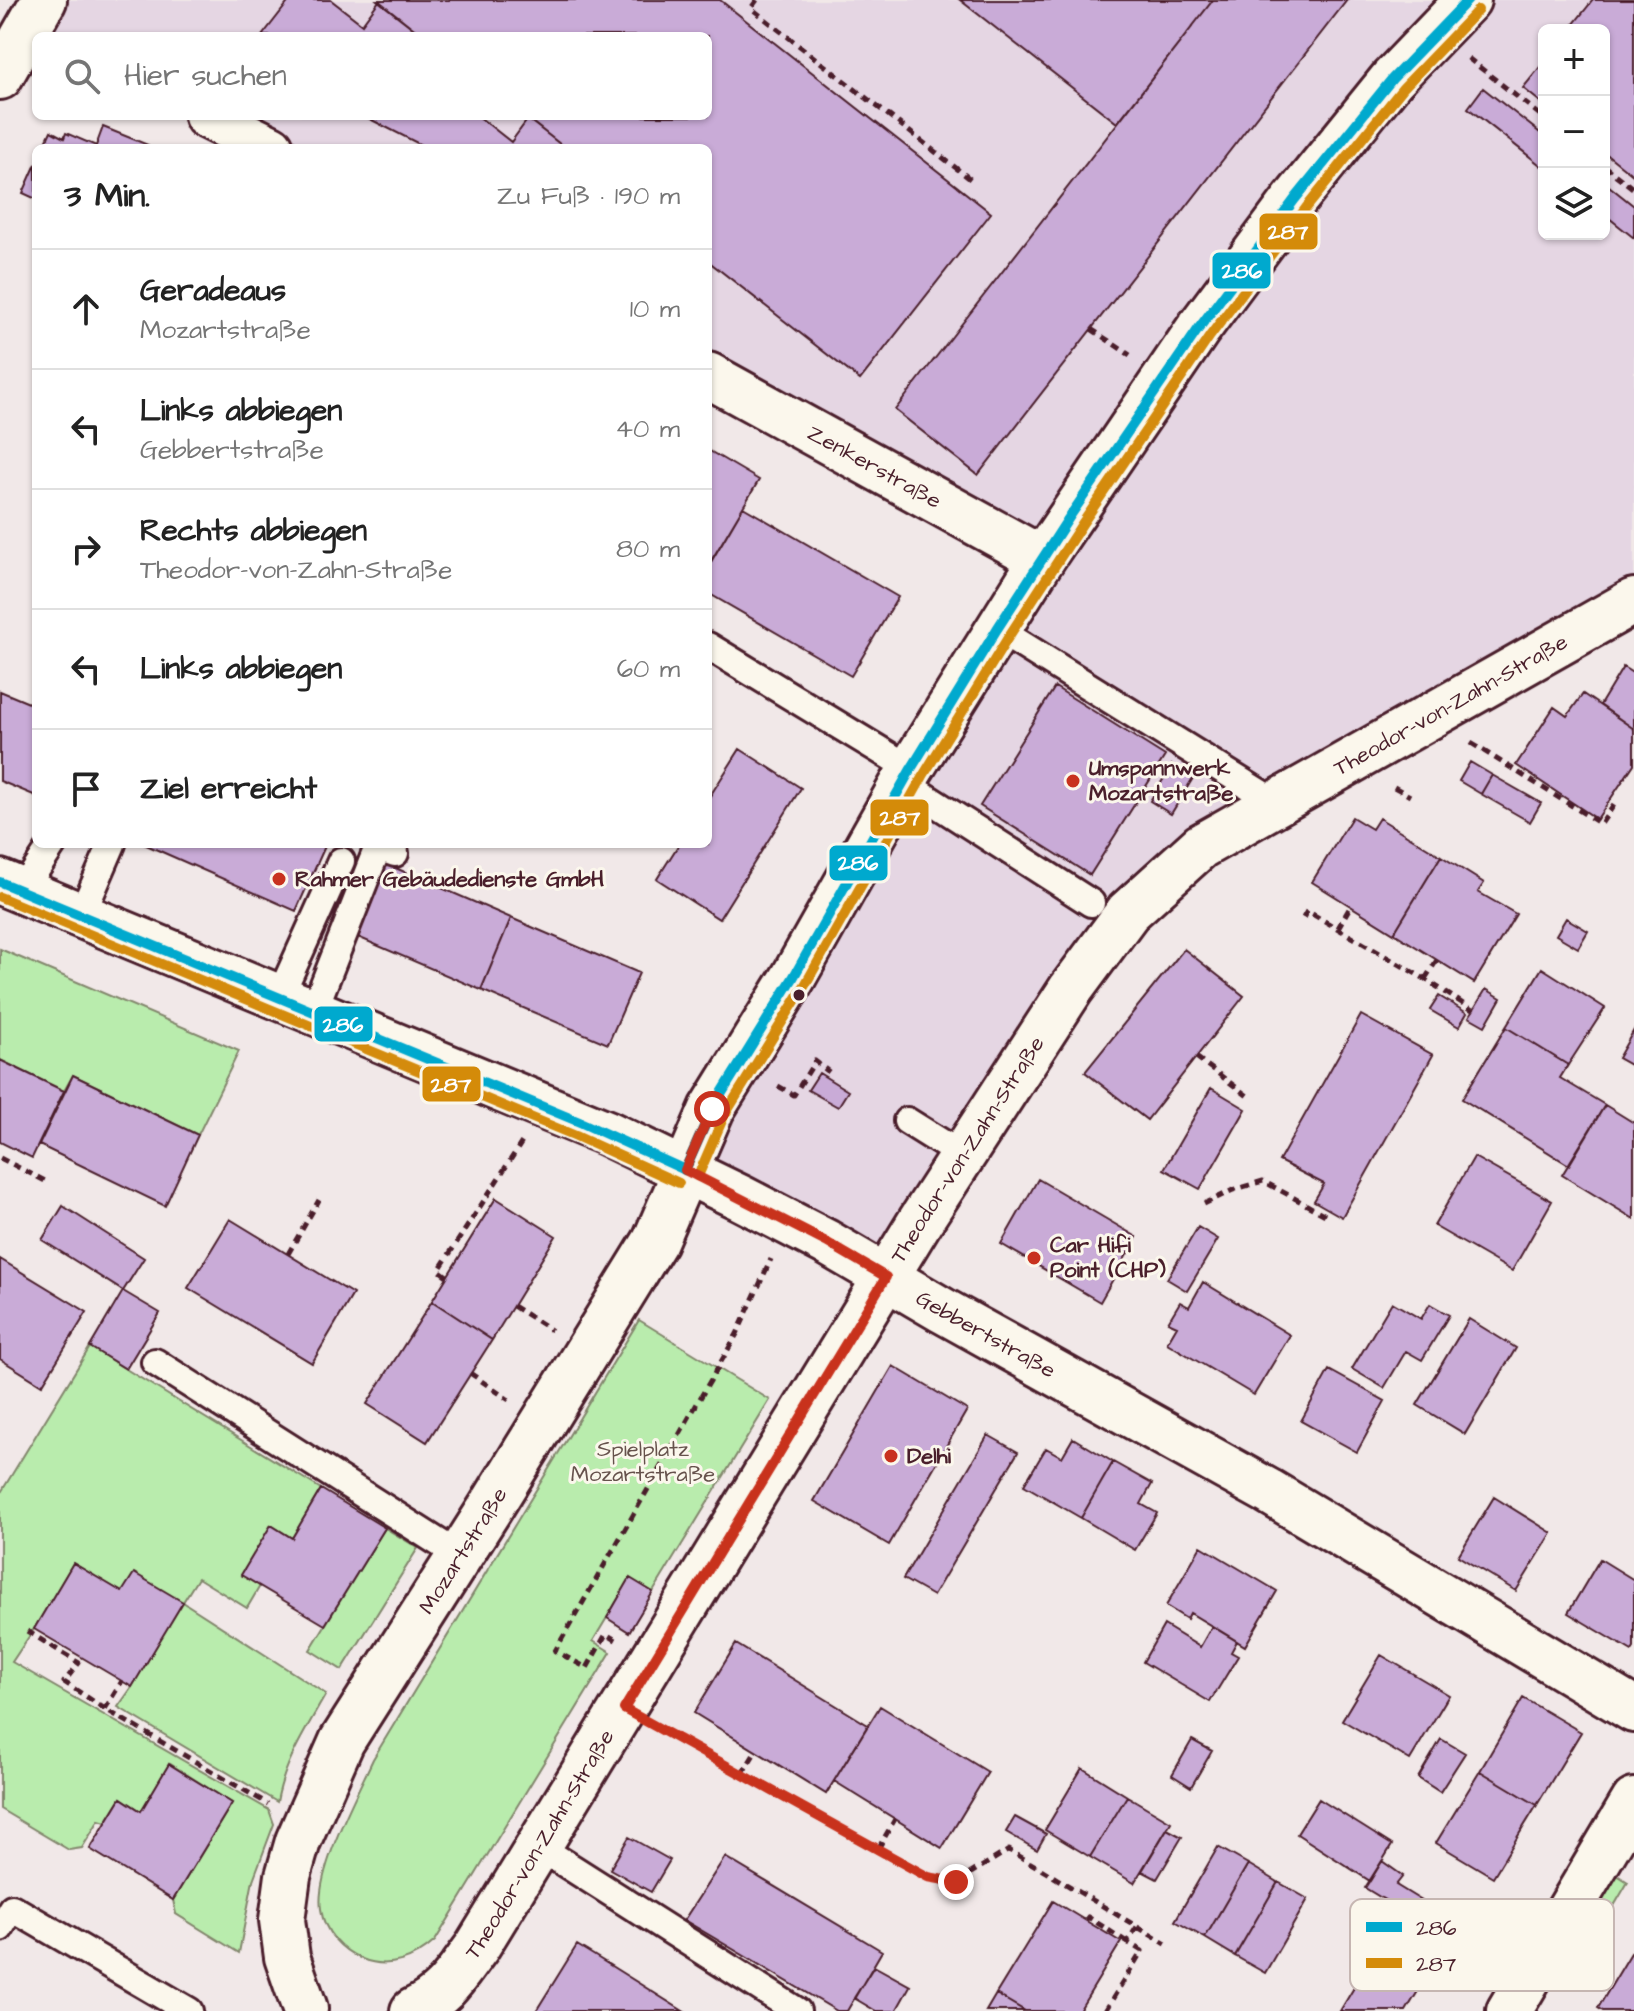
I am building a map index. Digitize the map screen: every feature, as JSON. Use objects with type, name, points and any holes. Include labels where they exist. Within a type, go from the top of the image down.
[{"type":"street","name":"Mozartstraße","points":[[308,2010],[287,1957],[282,1920],[288,1876],[304,1825],[342,1741],[655,1241],[712,1109],[800,966],[908,776],[1042,559],[1199,328],[1295,199],[1392,79],[1468,0]]},
{"type":"street","points":[[0,77],[36,22]]},
{"type":"street","points":[[215,120],[263,144]]},
{"type":"street","name":"Zenkerstraße","points":[[712,377],[1042,559]]},
{"type":"street","name":"Theodor-von-Zahn-Straße","points":[[413,2011],[446,1990],[477,1947],[886,1277],[1071,989],[1128,912],[1201,846],[1634,601]]},
{"type":"street","name":"Gebbertstraße","points":[[11,887],[594,1128],[788,1222],[1268,1491],[1634,1710]]},
{"type":"street","points":[[1576,1899],[1634,1801]]},
{"type":"street","points":[[1509,2011],[1521,1991]]},
{"type":"lane","points":[[997,629],[1276,803]]},
{"type":"lane","points":[[712,649],[908,776],[1091,903]]},
{"type":"lane","points":[[11,887],[49,848]]},
{"type":"lane","points":[[81,916],[110,848]]},
{"type":"lane","points":[[296,1005],[377,848]]},
{"type":"lane","points":[[381,848],[395,853]]},
{"type":"lane","points":[[296,1005],[341,861]]},
{"type":"lane","points":[[907,1121],[963,1156]]},
{"type":"lane","points":[[155,1362],[460,1556]]},
{"type":"lane","points":[[539,1847],[797,2011]]},
{"type":"lane","points":[[0,1928],[12,1908],[189,2011]]},
{"type":"path","points":[[757,0],[751,8],[974,182]]},
{"type":"path","points":[[1468,58],[1538,113]]},
{"type":"path","points":[[1607,168],[1634,189]]},
{"type":"path","points":[[1091,329],[1130,356]]},
{"type":"path","points":[[1443,708],[1462,737],[1601,824],[1616,802]]},
{"type":"path","points":[[1338,928],[1350,907]]},
{"type":"path","points":[[1303,918],[1307,911],[1474,1011]]},
{"type":"path","points":[[1425,979],[1437,960]]},
{"type":"path","points":[[1196,1057],[1249,1097]]},
{"type":"path","points":[[794,1095],[815,1061],[829,1072]]},
{"type":"path","points":[[447,1276],[439,1270],[524,1139]]},
{"type":"path","points":[[0,1158],[49,1183]]},
{"type":"path","points":[[1204,1204],[1233,1190],[1263,1181],[1327,1216]]},
{"type":"path","points":[[288,1254],[319,1200]]},
{"type":"path","points":[[653,1660],[606,1634],[587,1668],[555,1651],[737,1334],[788,1222]]},
{"type":"path","points":[[27,1631],[79,1663],[64,1682],[304,1825]]},
{"type":"path","points":[[105,1709],[122,1681]]},
{"type":"path","points":[[624,1709],[928,1877],[956,1882],[1009,1850],[1166,1944]]},
{"type":"path","points":[[742,1774],[756,1751]]},
{"type":"path","points":[[878,1849],[895,1819]]},
{"type":"path","points":[[1086,1920],[1088,1917],[1142,1951],[1105,2011]]},
{"type":"path","points":[[1127,1942],[1137,1927]]},
{"type":"shaded area","points":[[46,0],[1634,0],[1634,597],[1140,892],[883,1271],[683,1161],[1038,558],[712,385],[712,144],[256,144],[211,120],[712,120],[712,32],[45,32],[30,24]]},
{"type":"green space","points":[[0,949],[239,1051],[198,1135],[73,1075],[64,1091],[0,1060]]},
{"type":"green space","name":"Spielplatz Mozartstraße","points":[[639,1320],[770,1400],[653,1592],[630,1579],[593,1641],[611,1652],[435,1941],[401,1961],[382,1963],[362,1959],[347,1951],[335,1939],[321,1909],[324,1874],[339,1833],[373,1759]]},
{"type":"green space","points":[[90,1347],[321,1489],[292,1538],[271,1525],[260,1586],[247,1608],[198,1578],[183,1602],[326,1694],[291,1759],[277,1802],[118,1707],[182,1602],[122,1592],[73,1563],[12,1662],[269,1810],[274,1824],[253,1880],[239,1953],[176,1914],[173,1900],[232,1803],[170,1764],[141,1811],[121,1798],[106,1822],[99,1820],[82,1848],[69,1850],[0,1809],[0,1494]]},
{"type":"green space","points":[[385,1528],[418,1548],[342,1670],[310,1650]]},
{"type":"green space","points":[[1617,1875],[1628,1882],[1614,1906],[1614,1899],[1603,1899]]},
{"type":"building","points":[[290,0],[331,0],[362,24],[379,1],[418,32],[265,32]]},
{"type":"building","points":[[377,0],[720,0],[991,213],[860,380],[712,264],[712,144],[560,144],[529,120],[712,120],[712,32],[418,32]]},
{"type":"building","points":[[960,0],[1213,0],[1117,123]]},
{"type":"building","points":[[1213,0],[1347,0],[978,475],[895,410]]},
{"type":"building","points":[[1593,0],[1634,0],[1634,176],[1610,157],[1610,24],[1574,24]]},
{"type":"building","points":[[1538,69],[1538,100],[1523,88]]},
{"type":"building","points":[[1483,88],[1538,131],[1538,163],[1468,108]]},
{"type":"building","points":[[372,120],[483,120],[511,142],[529,120],[560,144],[419,144]]},
{"type":"building","points":[[103,127],[146,144],[97,144]]},
{"type":"building","points":[[51,131],[64,138],[66,133],[91,144],[45,144]]},
{"type":"building","points":[[32,173],[32,197],[23,193]]},
{"type":"building","points":[[1610,187],[1634,206],[1634,238],[1610,219]]},
{"type":"building","points":[[712,452],[759,480],[712,559]]},
{"type":"building","points":[[743,507],[898,597],[851,676],[712,595],[712,560]]},
{"type":"building","points":[[1623,667],[1634,674],[1634,729],[1600,705]]},
{"type":"building","name":"Umspannwerk Mozartstraße","points":[[1055,687],[1165,756],[1090,875],[980,806]]},
{"type":"building","points":[[0,691],[32,704],[32,794],[0,781]]},
{"type":"building","points":[[1583,694],[1634,729],[1634,764],[1597,819],[1516,765],[1554,707],[1567,716]]},
{"type":"building","points":[[740,749],[801,788],[719,919],[657,879],[676,848],[712,848],[712,793]]},
{"type":"building","points":[[1470,762],[1492,775],[1481,794],[1459,781]]},
{"type":"building","points":[[1172,765],[1193,778],[1171,814],[1150,801]]},
{"type":"building","points":[[1492,775],[1541,803],[1530,822],[1481,794]]},
{"type":"building","points":[[1352,817],[1372,829],[1379,818],[1441,856],[1394,933],[1312,882]]},
{"type":"building","points":[[153,848],[324,848],[296,911]]},
{"type":"building","points":[[1441,856],[1484,883],[1478,892],[1516,914],[1474,983],[1394,933]]},
{"type":"building","points":[[384,863],[511,918],[481,990],[353,935]]},
{"type":"building","points":[[511,918],[639,973],[608,1044],[481,990]]},
{"type":"building","points":[[1566,918],[1588,931],[1578,948],[1556,935]]},
{"type":"building","points":[[1184,949],[1244,996],[1147,1120],[1085,1072]]},
{"type":"building","points":[[1542,968],[1605,1008],[1568,1065],[1506,1027]]},
{"type":"building","points":[[1486,989],[1501,998],[1485,1026],[1469,1017]]},
{"type":"building","points":[[1439,996],[1467,1013],[1459,1027],[1430,1010]]},
{"type":"building","points":[[1361,1015],[1433,1055],[1342,1217],[1314,1201],[1324,1184],[1279,1161]]},
{"type":"building","points":[[1506,1027],[1568,1065],[1560,1078],[1605,1105],[1569,1165],[1462,1099]]},
{"type":"building","points":[[1634,1030],[1634,1067],[1618,1058]]},
{"type":"building","points":[[0,1060],[64,1091],[32,1158],[0,1142]]},
{"type":"building","points":[[819,1073],[848,1091],[838,1107],[808,1090]]},
{"type":"building","points":[[73,1075],[198,1135],[165,1206],[39,1145]]},
{"type":"building","points":[[1211,1088],[1246,1109],[1200,1189],[1164,1169]]},
{"type":"building","points":[[1605,1105],[1634,1123],[1634,1219],[1562,1175]]},
{"type":"building","points":[[1474,1157],[1552,1201],[1512,1271],[1434,1226]]},
{"type":"building","points":[[1038,1179],[1137,1237],[1100,1302],[1001,1244]]},
{"type":"building","points":[[496,1198],[556,1236],[492,1340],[432,1301]]},
{"type":"building","points":[[63,1206],[144,1258],[123,1291],[42,1240]]},
{"type":"building","points":[[230,1219],[353,1294],[312,1363],[188,1288]]},
{"type":"building","points":[[1198,1227],[1218,1239],[1187,1291],[1167,1279]]},
{"type":"building","points":[[0,1259],[87,1312],[42,1385],[0,1359]]},
{"type":"building","points":[[1203,1282],[1290,1335],[1254,1395],[1167,1343],[1177,1326],[1168,1322],[1180,1302],[1189,1307]]},
{"type":"building","points":[[123,1291],[160,1313],[126,1369],[90,1347]]},
{"type":"building","points":[[432,1301],[492,1340],[427,1442],[367,1404]]},
{"type":"building","points":[[1392,1302],[1421,1319],[1430,1304],[1449,1315],[1422,1360],[1406,1351],[1384,1388],[1352,1369]]},
{"type":"building","points":[[1469,1319],[1516,1348],[1465,1434],[1417,1405]]},
{"type":"building","name":"Delhi","points":[[893,1366],[967,1410],[889,1545],[814,1501]]},
{"type":"building","points":[[1329,1370],[1385,1401],[1357,1452],[1301,1421]]},
{"type":"building","points":[[988,1435],[1018,1452],[933,1596],[903,1579]]},
{"type":"building","points":[[1073,1438],[1113,1462],[1081,1518],[1024,1485],[1046,1448],[1062,1457]]},
{"type":"building","points":[[1113,1462],[1152,1484],[1141,1504],[1157,1513],[1135,1550],[1081,1518]]},
{"type":"building","points":[[321,1489],[385,1528],[325,1625],[241,1575],[271,1525],[292,1538]]},
{"type":"building","points":[[1494,1497],[1552,1533],[1516,1591],[1458,1556]]},
{"type":"building","points":[[1201,1546],[1277,1591],[1245,1646],[1190,1613],[1187,1619],[1166,1606]]},
{"type":"building","points":[[1600,1559],[1634,1580],[1632,1651],[1568,1613]]},
{"type":"building","points":[[73,1563],[122,1592],[134,1573],[183,1602],[132,1687],[34,1629]]},
{"type":"building","points":[[630,1578],[653,1592],[629,1632],[607,1618]]},
{"type":"building","points":[[1164,1625],[1200,1647],[1212,1626],[1237,1641],[1231,1652],[1238,1656],[1210,1702],[1143,1662]]},
{"type":"building","points":[[736,1644],[868,1725],[826,1794],[694,1713]]},
{"type":"building","points":[[1381,1655],[1449,1695],[1410,1760],[1342,1720]]},
{"type":"building","points":[[1523,1698],[1581,1732],[1537,1805],[1480,1771]]},
{"type":"building","points":[[880,1706],[988,1772],[942,1848],[834,1781]]},
{"type":"building","points":[[1441,1739],[1465,1753],[1440,1792],[1418,1778]]},
{"type":"building","points":[[1192,1740],[1212,1751],[1191,1787],[1172,1775]]},
{"type":"building","points":[[169,1764],[232,1803],[173,1900],[90,1849],[121,1798],[141,1811]]},
{"type":"building","points":[[1082,1768],[1127,1796],[1090,1857],[1045,1830]]},
{"type":"building","points":[[1480,1771],[1537,1805],[1493,1877],[1436,1843]]},
{"type":"building","points":[[1127,1796],[1171,1822],[1134,1883],[1090,1857]]},
{"type":"building","points":[[1319,1799],[1392,1845],[1370,1881],[1297,1834]]},
{"type":"building","points":[[1015,1817],[1046,1834],[1037,1850],[1006,1832]]},
{"type":"building","points":[[1167,1829],[1182,1837],[1157,1879],[1142,1871]]},
{"type":"building","points":[[629,1837],[670,1860],[651,1892],[610,1869]]},
{"type":"building","points":[[1218,1847],[1248,1864],[1205,1938],[1175,1921]]},
{"type":"building","points":[[725,1857],[882,1951],[847,2011],[837,2011],[684,1920]]},
{"type":"building","points":[[1382,1861],[1403,1876],[1396,1885],[1419,1899],[1383,1899],[1365,1888]]},
{"type":"building","points":[[1248,1864],[1278,1882],[1235,1956],[1205,1938]]},
{"type":"building","points":[[1278,1882],[1308,1899],[1265,1973],[1235,1956]]},
{"type":"building","points":[[1053,1901],[1121,1942],[1079,2011],[1025,2011],[996,1994]]},
{"type":"building","points":[[577,1945],[608,1964],[683,2011],[536,2011]]},
{"type":"building","points":[[1631,1953],[1634,1955],[1634,2011],[1603,2011],[1598,2008],[1608,1991],[1614,1991],[1614,1981]]},
{"type":"building","points":[[874,1966],[910,1986],[896,2011],[876,2011],[854,1998]]},
{"type":"building","points":[[1352,1991],[1418,1991],[1406,2011],[1340,2011]]},
{"type":"building","points":[[996,1994],[1025,2011],[986,2011]]},
{"type":"transit line","name":"286","points":[[685,1170],[712,1109],[793,978],[911,769],[1070,516],[1199,328],[1295,199],[1392,79],[1468,0]]},
{"type":"transit line","name":"287","points":[[698,1176],[724,1116],[805,985],[923,776],[1082,524],[1210,336],[1306,208],[1403,88],[1478,10]]},
{"type":"transit line","name":"286","points":[[0,882],[582,1123],[685,1170]]},
{"type":"transit line","name":"287","points":[[0,897],[576,1136],[679,1183]]},
{"type":"place","name":"Umspannwerk Mozartstraße","points":[[1073,781]]},
{"type":"place","name":"Rahmer Gebäudedienste GmbH","points":[[279,879]]},
{"type":"place","name":"Car Hifi Point (CHP)","points":[[1034,1258]]},
{"type":"place","name":"Delhi","points":[[891,1456]]},
{"type":"route","points":[[712,1109],[685,1170],[826,1242],[886,1277],[624,1709],[928,1877],[956,1882]]}]
